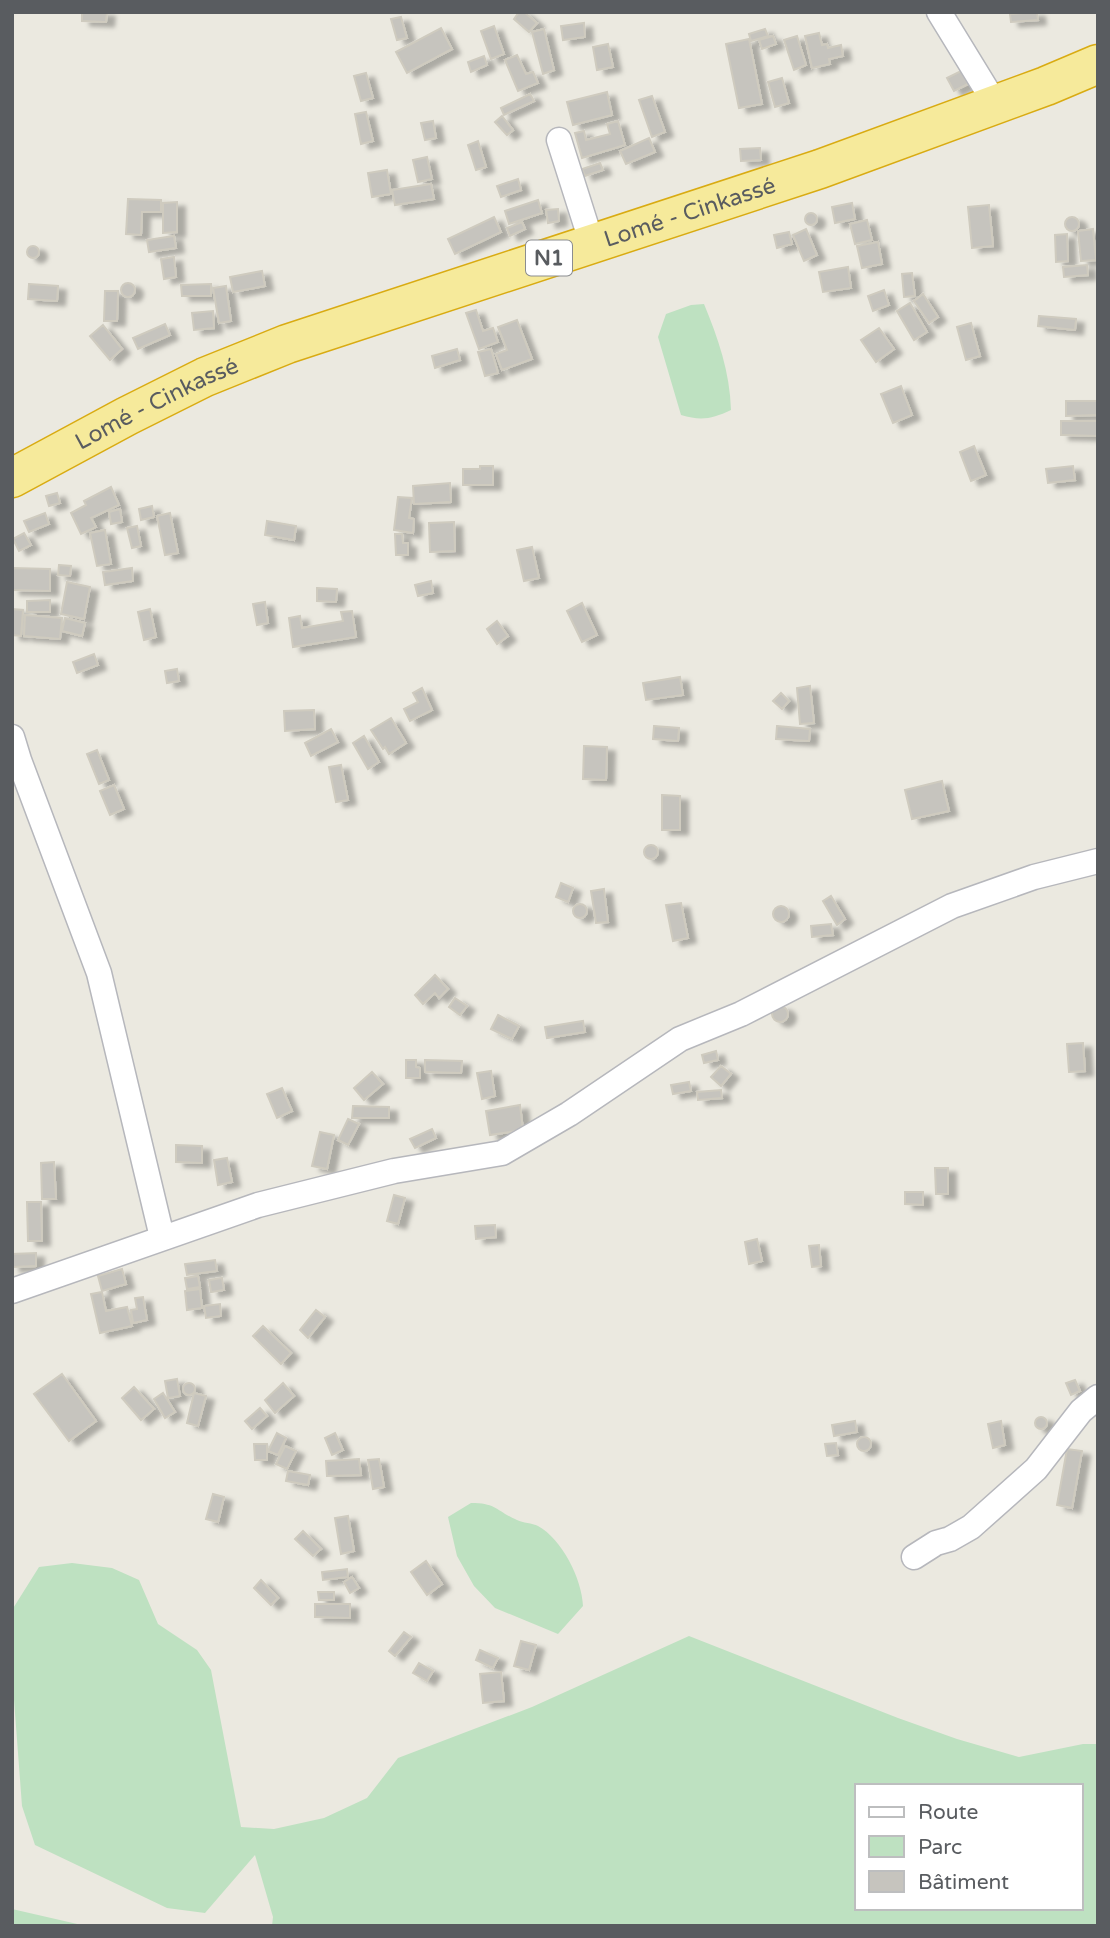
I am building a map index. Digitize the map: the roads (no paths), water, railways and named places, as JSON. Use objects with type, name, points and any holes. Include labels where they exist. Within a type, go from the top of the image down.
[{"type":"highway","name":"Lomé - Cinkassé","points":[[12,478],[138,410],[205,377],[264,353],[820,169],[996,105],[1098,64]]},
{"type":"street","points":[[939,12],[996,105]]},
{"type":"street","points":[[559,140],[592,244]]},
{"type":"street","points":[[12,737],[99,973],[162,1237]]},
{"type":"street","points":[[12,1291],[258,1205],[348,1181],[502,1153],[569,1114],[680,1039],[741,1014],[952,906],[1034,877],[1098,861]]},
{"type":"street","points":[[914,1557],[936,1543],[950,1539],[971,1527],[1036,1469],[1081,1411],[1098,1397]]}]
